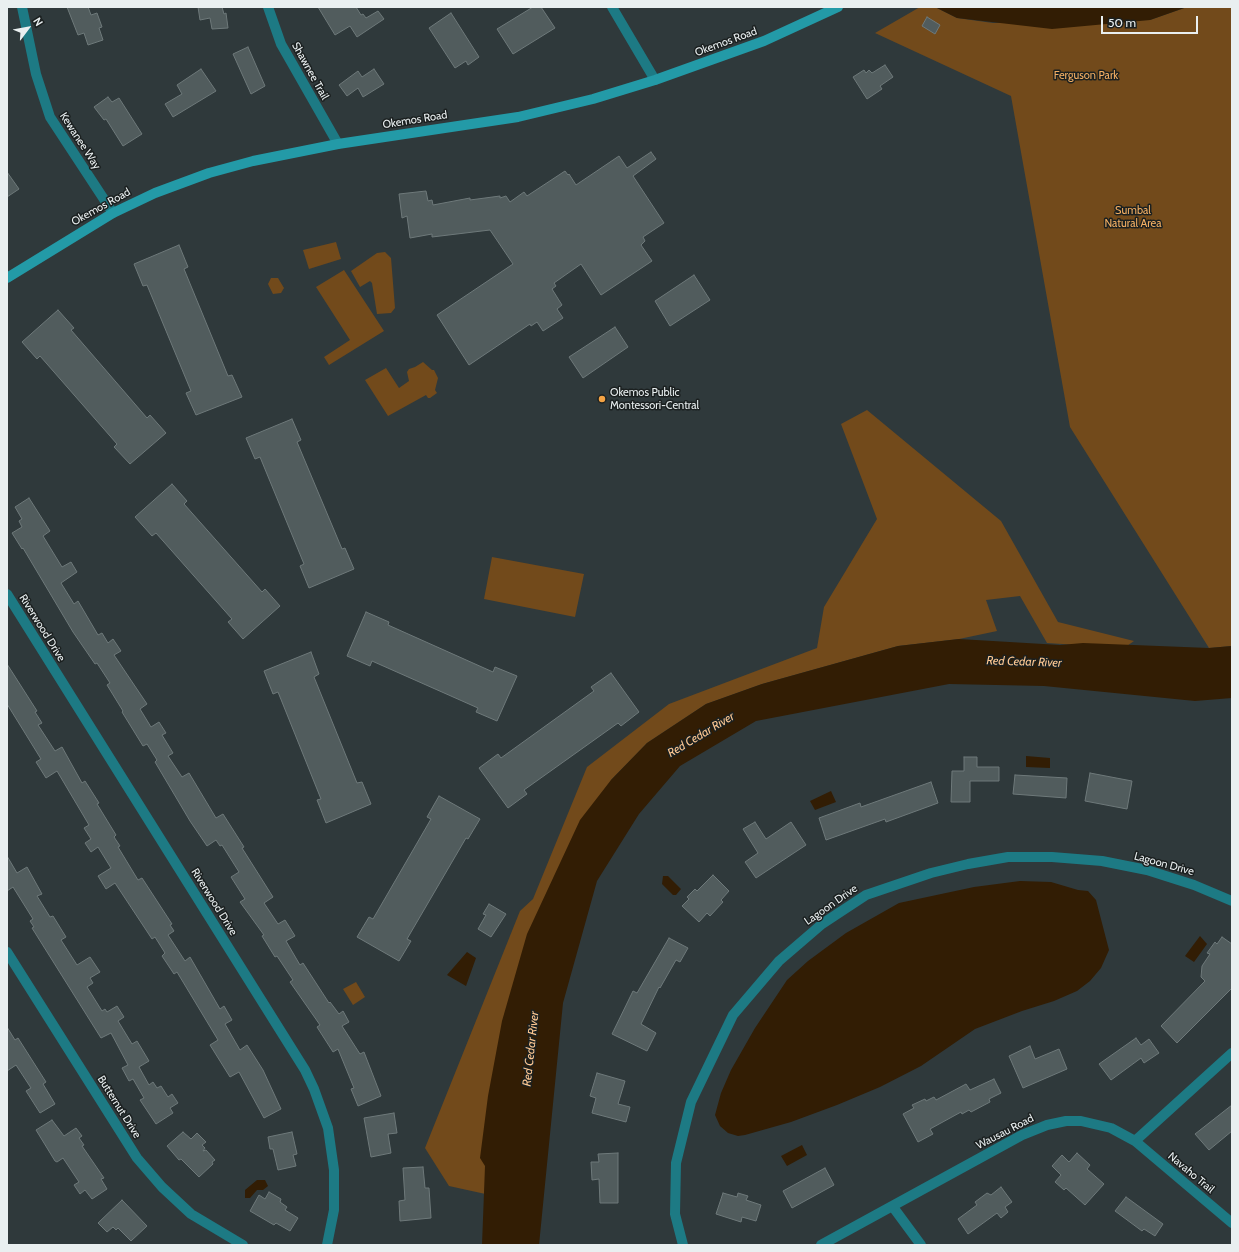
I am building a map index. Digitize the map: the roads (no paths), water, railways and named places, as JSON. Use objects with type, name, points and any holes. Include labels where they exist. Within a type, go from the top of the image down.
[{"type":"main road","name":"Okemos Road","points":[[7,278],[113,213],[160,190],[209,173],[253,161],[338,144],[518,117],[593,99],[655,80],[764,41],[838,7]]},
{"type":"street","name":"Kewanee Way","points":[[22,7],[36,74],[50,117],[113,213]]},
{"type":"street","name":"Shawnee Trail","points":[[268,7],[281,44],[338,144]]},
{"type":"street","points":[[612,7],[655,80]]},
{"type":"street","name":"Riverwood Drive","points":[[7,594],[305,1070],[314,1089],[328,1128],[334,1170],[334,1210],[327,1245]]},
{"type":"street","name":"Lagoon Drive","points":[[683,1245],[675,1214],[676,1163],[691,1102],[733,1015],[779,960],[822,924],[866,895],[931,873],[968,864],[1008,857],[1052,857],[1102,862],[1147,870],[1194,884],[1232,901]]},
{"type":"street","name":"Butternut Drive","points":[[7,952],[136,1158],[162,1187],[191,1214],[244,1245]]},
{"type":"street","points":[[1135,1141],[1232,1053]]},
{"type":"street","name":"Wausau Road","points":[[821,1245],[893,1207],[1022,1135],[1047,1125],[1066,1121],[1082,1121],[1110,1128],[1135,1141]]},
{"type":"street","name":"Navaho Trail","points":[[1135,1141],[1232,1223]]},
{"type":"street","points":[[893,1207],[921,1245]]},
{"type":"water","points":[[935,7],[1187,7],[1150,20],[1052,29],[957,18]]},
{"type":"water","name":"Red Cedar River","points":[[959,639],[1060,645],[1083,643],[1209,648],[1232,646],[1232,698],[1195,701],[1044,686],[949,684],[756,721],[680,766],[639,814],[597,881],[563,1003],[539,1245],[482,1245],[485,1166],[480,1158],[488,1096],[502,1021],[527,934],[580,820],[611,780],[647,743],[706,704],[762,684],[898,646]]},
{"type":"water","points":[[1026,756],[1050,758],[1050,768],[1026,767]]},
{"type":"water","points":[[831,791],[836,802],[815,810],[810,801]]},
{"type":"water","points":[[663,876],[668,876],[681,889],[676,895],[673,895],[662,884]]},
{"type":"water","points":[[1020,881],[1051,882],[1078,890],[1088,891],[1096,900],[1109,950],[1101,968],[1090,981],[1077,991],[1054,1001],[1022,1011],[975,1029],[921,1066],[880,1087],[837,1105],[791,1122],[745,1135],[738,1136],[728,1133],[720,1126],[715,1115],[721,1093],[731,1070],[755,1028],[787,980],[808,961],[846,933],[899,903],[974,887]]},
{"type":"water","points":[[1200,936],[1207,944],[1194,962],[1185,956]]},
{"type":"water","points":[[467,952],[476,958],[466,986],[447,975]]},
{"type":"water","points":[[802,1145],[807,1155],[787,1166],[781,1156]]},
{"type":"water","points":[[257,1180],[265,1180],[268,1186],[263,1190],[257,1190],[250,1198],[245,1198],[245,1190]]},
{"type":"place","name":"Okemos Public Montessori-Central","points":[[602,399]]},
{"type":"park label","name":"Ferguson Park","points":[[1086,76]]},
{"type":"park label","name":"Sumbal Natural Area","points":[[1133,217]]}]
